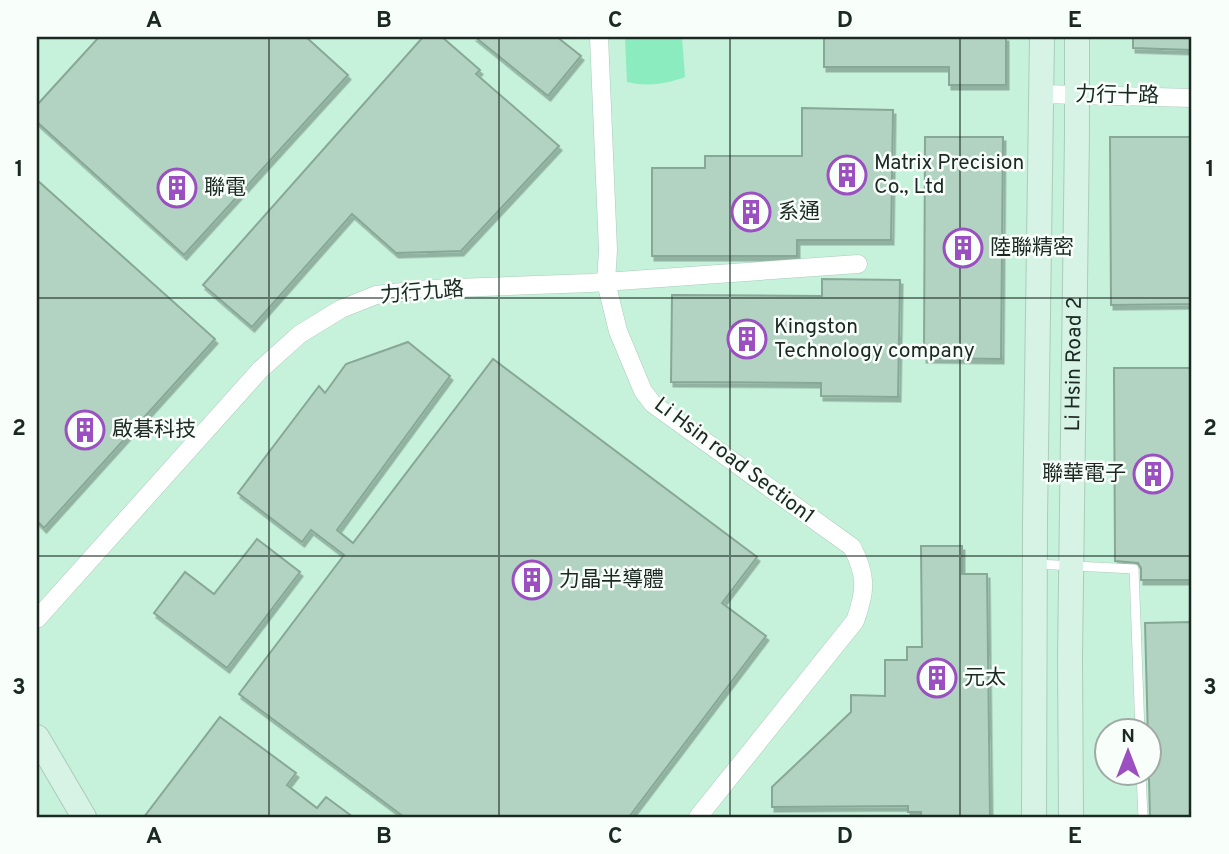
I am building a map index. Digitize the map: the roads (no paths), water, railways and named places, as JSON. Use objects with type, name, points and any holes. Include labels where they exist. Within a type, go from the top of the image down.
[{"type":"street","name":"Li Hsin road Section1","points":[[599,37],[608,236],[606,282],[618,331],[643,391],[653,404],[852,547],[865,583],[855,621],[698,817]]},
{"type":"street","name":"Li Hsin Road 2","points":[[1034,817],[1042,37]]},
{"type":"street","name":"Li Hsin Road 2","points":[[1071,817],[1070,658],[1077,37]]},
{"type":"street","name":"力行十路","points":[[1042,94],[1192,98]]},
{"type":"street","name":"力行九路","points":[[37,620],[260,370],[300,334],[341,309],[376,295],[429,289],[606,282],[858,264]]},
{"type":"street","points":[[37,737],[84,817]]},
{"type":"lane","points":[[1035,564],[1134,569],[1139,718]]},
{"type":"lane","points":[[1142,788],[1143,817]]},
{"type":"place","name":"Matrix Precision Co., Ltd","points":[[847,175]]},
{"type":"place","name":"聯電","points":[[177,188]]},
{"type":"place","name":"系通","points":[[751,212]]},
{"type":"place","name":"陸聯精密","points":[[963,248]]},
{"type":"place","name":"Kingston Technology company","points":[[747,339]]},
{"type":"place","name":"啟碁科技","points":[[85,430]]},
{"type":"place","name":"聯華電子","points":[[1153,474]]},
{"type":"place","name":"力晶半導體","points":[[532,580]]},
{"type":"place","name":"元太","points":[[937,678]]}]
